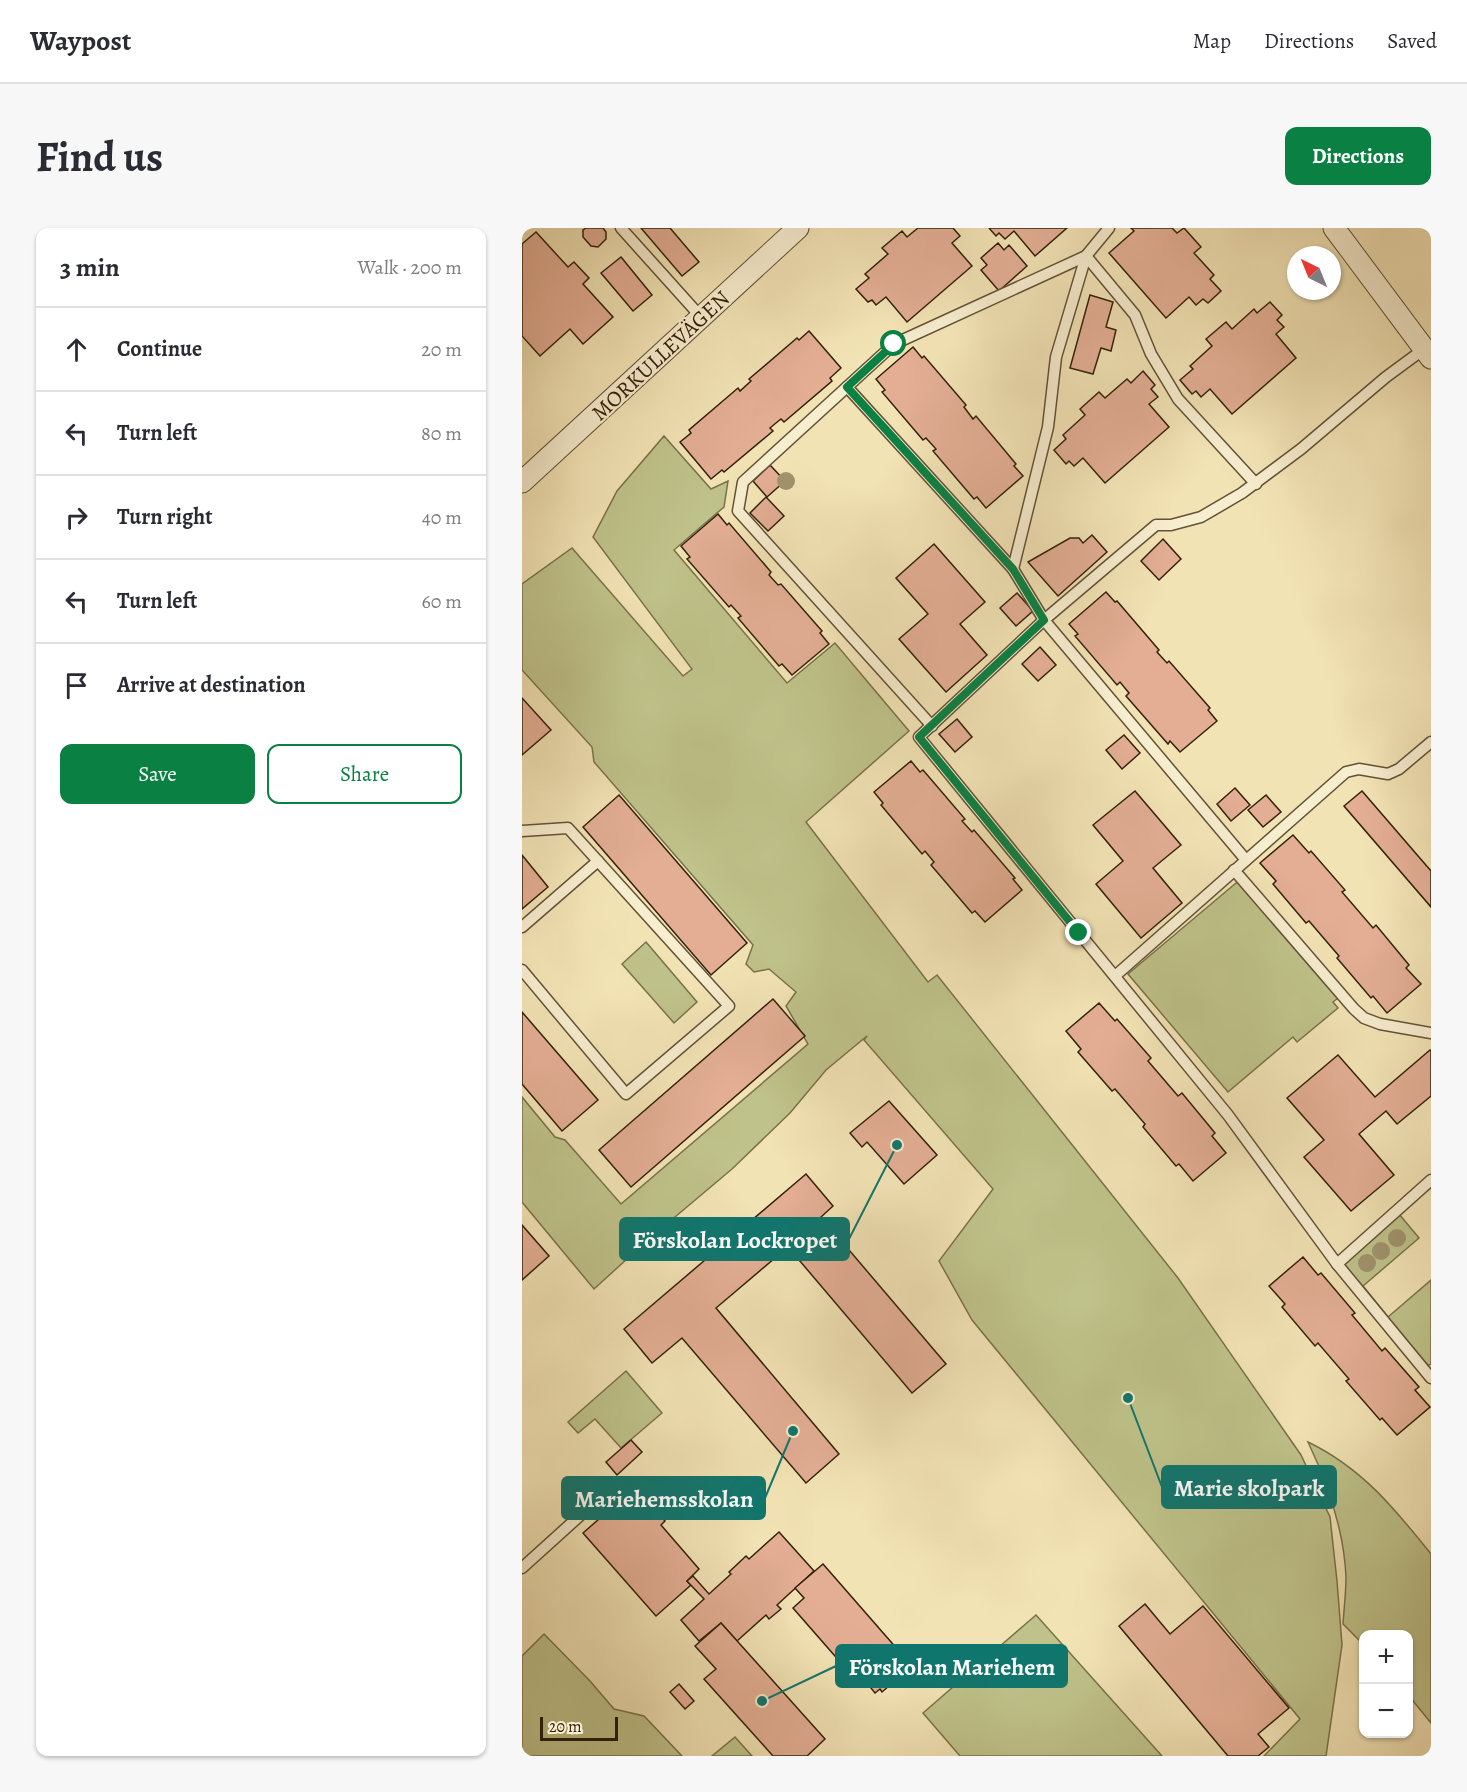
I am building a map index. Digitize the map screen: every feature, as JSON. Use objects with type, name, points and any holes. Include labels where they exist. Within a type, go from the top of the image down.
[{"type":"street","name":"MORKULLEVÄGEN","points":[[522,482],[798,228]]},
{"type":"street","points":[[1334,228],[1428,354]]},
{"type":"lane","points":[[621,228],[701,317]]},
{"type":"lane","points":[[1013,569],[1048,427],[1056,357],[1086,256],[1109,228]]},
{"type":"lane","points":[[932,726],[738,511],[743,482],[894,344],[1086,256]]},
{"type":"lane","points":[[1086,256],[1136,315],[1151,354],[1178,399],[1256,484]]},
{"type":"lane","points":[[1428,354],[1386,377],[1256,484],[1201,517],[1171,525],[1156,525],[1044,620],[919,737],[1228,1115],[1337,1264],[1429,1372]]},
{"type":"lane","points":[[847,387],[1013,569],[1044,620],[1246,860]]},
{"type":"lane","points":[[1115,976],[1346,772],[1359,769],[1388,774],[1399,769],[1431,742]]},
{"type":"lane","points":[[522,831],[568,828],[729,1006],[626,1094],[522,970]]},
{"type":"lane","points":[[522,927],[598,861]]},
{"type":"lane","points":[[1234,870],[1364,1018],[1380,1024],[1431,1033]]},
{"type":"lane","points":[[1337,1264],[1431,1180]]},
{"type":"lane","points":[[522,1568],[606,1492]]},
{"type":"green space","points":[[664,436],[711,489],[728,481],[724,507],[674,550],[787,683],[835,643],[909,731],[806,822],[928,982],[937,975],[1178,1278],[1301,1455],[1330,1517],[1337,1581],[1342,1645],[1326,1756],[1264,1756],[1300,1719],[972,1320],[939,1261],[993,1189],[864,1040],[867,1036],[826,1070],[790,1113],[732,1169],[594,1289],[522,1202],[522,1097],[555,1137],[565,1140],[621,1204],[808,1044],[786,1006],[796,992],[769,969],[754,972],[746,964],[753,945],[594,762],[592,747],[522,670],[522,584],[572,548],[683,676],[692,669],[593,537],[617,491]]},
{"type":"green space","points":[[1242,878],[1342,995],[1333,1002],[1338,1008],[1297,1042],[1293,1037],[1228,1092],[1128,974]]},
{"type":"green space","points":[[646,942],[697,1002],[674,1023],[622,964]]},
{"type":"green space","points":[[1399,1214],[1419,1238],[1363,1286],[1388,1317],[1431,1280],[1431,1364],[1427,1366],[1343,1264]]},
{"type":"green space","points":[[626,1371],[662,1413],[621,1448],[595,1419],[578,1433],[568,1422]]},
{"type":"green space","points":[[1308,1442],[1327,1452],[1361,1477],[1404,1521],[1431,1554],[1431,1723],[1413,1701],[1413,1630],[1359,1630],[1359,1640],[1343,1624],[1345,1559],[1338,1525],[1322,1474]]},
{"type":"green space","points":[[1036,1615],[1162,1756],[960,1756],[923,1713]]},
{"type":"green space","points":[[544,1634],[614,1709],[644,1716],[682,1756],[522,1756],[522,1656]]},
{"type":"green space","points":[[735,1737],[752,1756],[712,1756]]},
{"type":"building","points":[[603,228],[606,232],[606,239],[598,247],[591,246],[583,237],[583,230]]},
{"type":"building","points":[[641,228],[670,228],[699,262],[682,276]]},
{"type":"building","points":[[918,228],[953,228],[960,236],[952,243],[972,266],[907,322],[886,297],[876,305],[872,300],[868,302],[856,289],[869,278],[865,274],[888,254],[882,248],[902,231],[907,237]]},
{"type":"building","points":[[989,228],[1067,228],[1035,256],[1014,231],[1005,239],[999,233],[996,236]]},
{"type":"building","points":[[1131,228],[1172,228],[1177,233],[1184,228],[1201,247],[1194,253],[1214,275],[1210,279],[1221,291],[1208,303],[1203,299],[1196,305],[1189,297],[1166,318],[1109,253],[1134,231]]},
{"type":"building","points":[[536,232],[568,267],[574,262],[589,278],[583,284],[613,317],[583,344],[570,329],[540,356],[522,336],[522,244]]},
{"type":"building","points":[[998,243],[1004,250],[1009,245],[1027,266],[999,291],[981,270],[987,265],[981,258]]},
{"type":"building","points":[[621,257],[652,295],[633,311],[601,273]]},
{"type":"building","points":[[1090,295],[1113,302],[1106,327],[1116,330],[1111,351],[1101,348],[1093,374],[1070,368]]},
{"type":"building","points":[[1270,302],[1282,315],[1277,320],[1284,327],[1276,334],[1296,358],[1232,414],[1210,389],[1201,397],[1196,391],[1192,394],[1180,380],[1193,369],[1190,366],[1212,346],[1206,339],[1226,322],[1232,329],[1254,309],[1257,313]]},
{"type":"building","points":[[809,331],[841,368],[830,378],[832,381],[784,422],[781,419],[770,428],[773,431],[724,472],[722,470],[711,479],[680,442],[691,433],[689,430],[738,388],[740,391],[751,381],[749,379],[797,338],[799,340]]},
{"type":"building","points":[[913,347],[922,358],[924,356],[966,405],[964,407],[973,419],[976,416],[1016,464],[1014,466],[1023,476],[986,508],[977,497],[974,499],[933,451],[936,449],[926,438],[923,440],[882,392],[885,390],[876,379]]},
{"type":"building","points":[[1143,371],[1155,385],[1151,389],[1158,397],[1149,404],[1169,427],[1105,483],[1083,458],[1074,466],[1069,461],[1066,464],[1054,450],[1066,439],[1063,435],[1085,415],[1080,409],[1099,392],[1105,398],[1127,379],[1131,383]]},
{"type":"building","points":[[770,465],[785,481],[767,497],[753,481]]},
{"type":"building","points":[[766,497],[784,516],[768,531],[750,513]]},
{"type":"building","points":[[718,514],[727,525],[729,523],[771,572],[769,575],[778,585],[781,584],[822,631],[820,633],[829,644],[792,675],[782,664],[779,666],[738,618],[741,616],[731,605],[729,607],[687,559],[690,557],[681,546]]},
{"type":"building","points":[[1092,535],[1107,552],[1058,596],[1028,562],[1070,538],[1079,538],[1083,543]]},
{"type":"building","points":[[1163,539],[1181,559],[1159,580],[1141,561]]},
{"type":"building","points":[[934,544],[985,602],[960,624],[987,655],[946,692],[899,639],[928,614],[896,578]]},
{"type":"building","points":[[1106,592],[1115,602],[1117,601],[1159,650],[1157,652],[1167,663],[1169,661],[1210,708],[1208,710],[1217,721],[1180,752],[1170,741],[1168,744],[1126,696],[1129,693],[1120,682],[1117,685],[1075,636],[1078,634],[1069,624]]},
{"type":"building","points":[[1017,593],[1033,611],[1016,626],[1000,608]]},
{"type":"building","points":[[1040,647],[1056,665],[1038,681],[1022,664]]},
{"type":"building","points":[[522,698],[551,730],[522,755]]},
{"type":"building","points":[[957,719],[972,737],[955,752],[939,734]]},
{"type":"building","points":[[1124,735],[1140,753],[1122,769],[1106,750]]},
{"type":"building","points":[[911,761],[920,772],[923,770],[965,819],[962,821],[972,832],[974,830],[1015,878],[1013,879],[1022,890],[985,922],[975,911],[972,913],[931,865],[934,862],[925,851],[922,854],[881,805],[883,803],[874,792]]},
{"type":"building","points":[[1235,788],[1250,805],[1231,821],[1217,804]]},
{"type":"building","points":[[1135,791],[1181,845],[1153,868],[1182,903],[1141,938],[1096,884],[1123,861],[1093,825]]},
{"type":"building","points":[[1362,791],[1431,871],[1431,907],[1344,806]]},
{"type":"building","points":[[619,795],[747,943],[711,975],[583,827]]},
{"type":"building","points":[[1266,795],[1281,812],[1263,827],[1248,810]]},
{"type":"building","points":[[1293,835],[1309,853],[1311,851],[1345,890],[1342,892],[1373,928],[1376,925],[1409,965],[1406,968],[1421,984],[1387,1013],[1337,958],[1339,956],[1309,921],[1306,923],[1273,884],[1276,881],[1260,863]]},
{"type":"building","points":[[522,855],[548,887],[522,909]]},
{"type":"building","points":[[773,999],[805,1036],[631,1187],[599,1150]]},
{"type":"building","points":[[1099,1003],[1115,1021],[1117,1019],[1151,1058],[1148,1061],[1178,1096],[1182,1093],[1215,1133],[1212,1136],[1226,1153],[1193,1181],[1179,1164],[1176,1166],[1115,1089],[1112,1091],[1078,1052],[1081,1049],[1066,1031]]},
{"type":"building","points":[[522,1012],[598,1100],[562,1131],[522,1084]]},
{"type":"building","points":[[1430,1050],[1431,1096],[1397,1124],[1386,1111],[1359,1134],[1394,1175],[1351,1211],[1304,1157],[1324,1140],[1287,1098],[1338,1055],[1375,1097]]},
{"type":"building","points":[[889,1101],[937,1155],[904,1184],[867,1142],[862,1147],[850,1133]]},
{"type":"building","points":[[806,1174],[833,1206],[821,1217],[946,1364],[912,1393],[788,1247],[716,1308],[839,1454],[806,1483],[682,1338],[652,1363],[624,1329]]},
{"type":"building","points":[[522,1225],[549,1256],[522,1280]]},
{"type":"building","points":[[1303,1257],[1318,1275],[1321,1273],[1355,1313],[1352,1315],[1382,1351],[1385,1348],[1419,1387],[1415,1390],[1430,1407],[1397,1435],[1382,1418],[1380,1420],[1346,1381],[1349,1379],[1318,1343],[1315,1346],[1282,1307],[1285,1304],[1269,1286]]},
{"type":"building","points":[[631,1440],[642,1452],[617,1475],[606,1462]]},
{"type":"building","points":[[631,1491],[652,1515],[656,1511],[665,1521],[661,1525],[699,1569],[687,1581],[691,1585],[656,1616],[583,1533]]},
{"type":"building","points":[[779,1532],[814,1571],[777,1605],[781,1609],[769,1619],[766,1615],[737,1641],[721,1623],[699,1641],[681,1620],[704,1599],[687,1581],[693,1576],[709,1594],[731,1574],[729,1572],[746,1556],[749,1559]]},
{"type":"building","points":[[823,1564],[912,1666],[882,1692],[880,1689],[875,1693],[867,1683],[862,1687],[793,1608],[804,1598],[795,1588]]},
{"type":"building","points":[[1145,1604],[1170,1634],[1203,1606],[1289,1708],[1258,1734],[1269,1747],[1258,1756],[1228,1756],[1119,1626]]},
{"type":"building","points":[[721,1623],[825,1739],[807,1756],[773,1756],[704,1679],[716,1669],[695,1646]]},
{"type":"building","points":[[679,1684],[694,1701],[685,1709],[670,1692]]},
{"type":"place","name":"Förskolan Lockropet","points":[[897,1145]]},
{"type":"place","name":"Marie skolpark","points":[[1128,1398]]},
{"type":"place","name":"Mariehemsskolan","points":[[793,1431]]},
{"type":"place","name":"Förskolan Mariehem","points":[[762,1701]]},
{"type":"route","points":[[894,344],[847,387],[1013,569],[1044,620],[919,737],[1079,933]]}]
